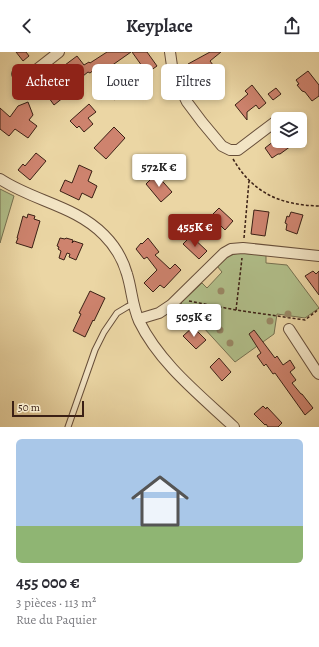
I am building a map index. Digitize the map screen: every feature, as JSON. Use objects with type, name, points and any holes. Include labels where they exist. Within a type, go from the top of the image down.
[{"type":"street","points":[[44,64],[59,52]]},
{"type":"street","points":[[170,52],[174,73],[187,102],[222,146],[230,150],[238,150],[271,125]]},
{"type":"street","points":[[0,179],[19,190],[70,211],[96,227],[105,236],[119,256],[124,267],[133,304],[150,340],[187,384],[234,427]]},
{"type":"street","points":[[139,319],[165,310],[224,253],[231,249],[243,248],[319,256]]},
{"type":"street","points":[[289,329],[319,374]]},
{"type":"lane","points":[[68,427],[95,350],[104,332],[117,313],[133,304]]},
{"type":"path","points":[[230,150],[231,156],[237,166],[249,181],[264,193],[294,204],[319,206]]},
{"type":"path","points":[[177,299],[236,310],[305,320],[319,309]]},
{"type":"green space","points":[[0,189],[14,196],[0,243]]},
{"type":"green space","points":[[239,253],[266,255],[266,263],[287,265],[319,308],[305,318],[277,314],[274,334],[235,362],[181,303],[202,283],[207,288],[222,272],[217,266],[232,255]]},
{"type":"building","points":[[16,52],[26,52],[29,56],[23,61]]},
{"type":"building","points":[[107,52],[131,52],[114,64],[92,64],[92,71],[84,75],[84,65],[89,62],[90,63]]},
{"type":"building","points":[[132,52],[147,52],[157,66],[153,69],[153,64],[141,64]]},
{"type":"building","points":[[210,52],[221,52],[210,61],[212,64],[188,64]]},
{"type":"building","points":[[77,56],[83,64],[66,64]]},
{"type":"building","points":[[308,71],[319,85],[319,96],[312,101],[297,85],[299,84],[296,80]]},
{"type":"building","points":[[252,85],[266,103],[259,109],[256,105],[247,112],[247,120],[235,105],[248,94],[245,91]]},
{"type":"building","points":[[276,88],[281,94],[273,100],[268,94]]},
{"type":"building","points":[[50,100],[60,100],[54,105]]},
{"type":"building","points":[[28,102],[33,115],[29,120],[37,126],[28,138],[15,129],[9,136],[0,129],[0,108],[10,117],[18,106]]},
{"type":"building","points":[[89,104],[96,112],[88,118],[93,124],[84,132],[79,126],[77,128],[70,121]]},
{"type":"building","points":[[114,127],[125,138],[106,159],[94,148]]},
{"type":"building","points":[[271,143],[271,148],[288,148],[272,158],[265,148]]},
{"type":"building","points":[[36,153],[46,161],[30,180],[18,170],[23,164],[25,166]]},
{"type":"building","points":[[79,165],[92,171],[88,181],[97,186],[92,198],[82,193],[79,200],[60,191],[65,180],[72,183]]},
{"type":"building","points":[[156,174],[172,192],[161,202],[146,184]]},
{"type":"building","points":[[219,208],[233,221],[225,230],[211,216]]},
{"type":"building","points":[[254,210],[269,212],[265,236],[251,234]]},
{"type":"building","points":[[291,212],[303,215],[297,234],[286,230],[287,224],[285,223],[287,216],[289,217]]},
{"type":"building","points":[[28,214],[35,216],[34,219],[40,221],[32,248],[16,243],[23,216],[27,218]]},
{"type":"building","points":[[191,236],[207,251],[199,259],[183,244]]},
{"type":"building","points":[[60,238],[73,240],[72,243],[74,241],[83,244],[76,260],[69,257],[70,254],[67,253],[64,260],[59,258],[61,251],[57,246]]},
{"type":"building","points":[[148,238],[159,252],[155,255],[170,269],[175,264],[181,270],[164,288],[160,285],[153,292],[144,283],[157,270],[147,257],[144,259],[136,249]]},
{"type":"building","points":[[313,271],[316,274],[319,271],[319,295],[305,276]]},
{"type":"building","points":[[90,291],[105,298],[85,337],[73,331],[81,314],[79,313]]},
{"type":"building","points":[[193,327],[206,340],[196,349],[183,336]]},
{"type":"building","points":[[254,330],[275,358],[277,356],[283,365],[290,360],[295,368],[290,372],[296,380],[292,383],[313,408],[305,415],[275,373],[273,374],[266,364],[264,366],[257,356],[261,353],[249,334]]},
{"type":"building","points":[[219,358],[231,372],[222,381],[210,367]]},
{"type":"building","points":[[263,406],[266,409],[267,407],[282,423],[278,427],[268,427],[254,414]]}]
